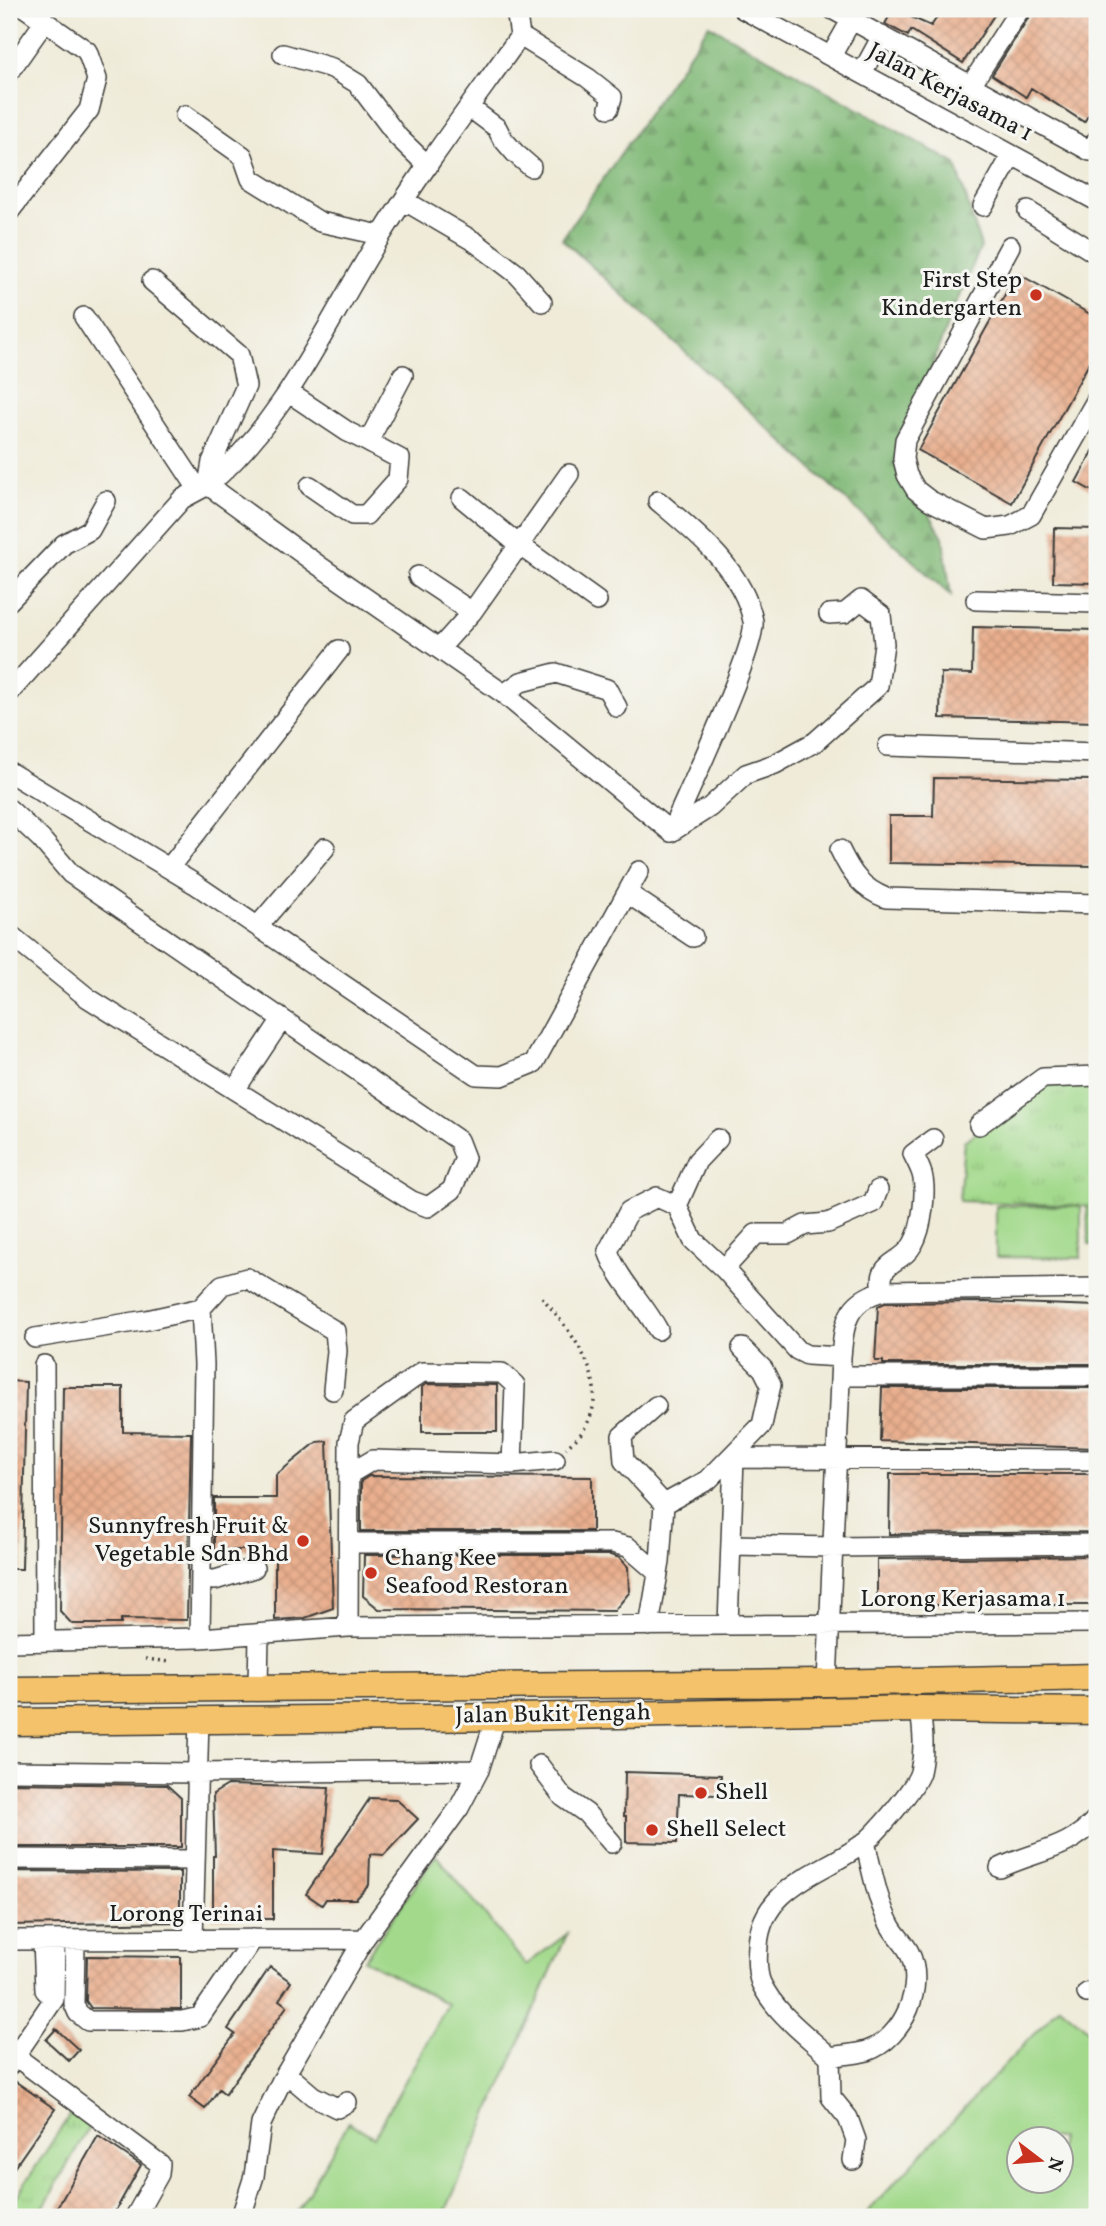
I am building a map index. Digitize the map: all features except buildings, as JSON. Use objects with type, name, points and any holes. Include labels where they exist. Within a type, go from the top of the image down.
[{"type":"highway","name":"Jalan Bukit Tengah","points":[[9,1690],[827,1683],[1097,1677]]},
{"type":"highway","name":"Jalan Bukit Tengah","points":[[9,1722],[920,1709],[1097,1711]]},
{"type":"street","points":[[9,212],[89,110],[97,79],[87,51],[27,9]]},
{"type":"street","points":[[9,693],[182,499],[228,468],[288,392],[380,235],[520,36],[516,9]]},
{"type":"street","name":"Jalan Kerjasama 1","points":[[743,9],[1097,201]]},
{"type":"street","points":[[832,9],[971,85],[1094,146]]},
{"type":"street","points":[[971,85],[1020,9]]},
{"type":"street","points":[[831,56],[852,19]]},
{"type":"street","points":[[9,72],[45,21]]},
{"type":"street","points":[[520,36],[588,78],[612,97],[609,108]]},
{"type":"street","points":[[862,73],[882,36]]},
{"type":"street","points":[[283,54],[332,68],[358,84],[398,137],[428,166]]},
{"type":"street","points":[[469,107],[497,128],[509,146],[531,167]]},
{"type":"street","points":[[185,116],[243,156],[251,179],[320,222],[380,235]]},
{"type":"street","points":[[983,206],[1012,155]]},
{"type":"street","points":[[405,201],[475,242],[517,274],[541,302]]},
{"type":"street","points":[[1028,211],[1097,254]]},
{"type":"street","points":[[1010,246],[905,440],[903,459],[907,475],[916,490],[929,500],[986,528],[1010,526],[1031,515],[1092,421],[1097,399]]},
{"type":"street","points":[[152,281],[239,355],[246,386],[203,487]]},
{"type":"street","points":[[84,317],[203,487],[504,694],[671,832]]},
{"type":"street","points":[[368,442],[403,375]]},
{"type":"street","points":[[288,392],[348,432],[400,459],[398,479],[366,515],[352,515],[310,486]]},
{"type":"street","points":[[439,649],[472,612],[569,474]]},
{"type":"street","points":[[462,498],[519,545],[597,601]]},
{"type":"street","points":[[9,601],[64,544],[90,530],[106,501]]},
{"type":"street","points":[[658,501],[693,531],[740,584],[754,624],[742,667],[671,832]]},
{"type":"street","points":[[418,576],[472,612]]},
{"type":"street","points":[[671,832],[710,807],[746,774],[775,764],[815,743],[878,686],[884,644],[881,615],[861,600],[845,613],[830,614]]},
{"type":"street","points":[[976,600],[1097,603]]},
{"type":"street","points":[[169,868],[339,650]]},
{"type":"street","points":[[504,694],[521,682],[556,673],[607,689],[617,707]]},
{"type":"street","points":[[888,746],[1097,752]]},
{"type":"street","points":[[9,772],[169,868],[477,1075],[502,1076],[534,1063],[639,871]]},
{"type":"street","points":[[9,934],[88,998],[412,1201],[428,1207],[452,1190],[465,1158],[458,1140],[72,874],[41,839],[11,817]]},
{"type":"street","points":[[258,926],[325,848]]},
{"type":"street","points":[[840,850],[851,873],[861,884],[886,898],[1097,904]]},
{"type":"street","points":[[627,893],[692,936]]},
{"type":"street","points":[[235,1090],[282,1019]]},
{"type":"street","points":[[979,1125],[1043,1078],[1097,1076]]},
{"type":"street","points":[[677,1206],[697,1161],[718,1139]]},
{"type":"street","points":[[883,1291],[883,1273],[888,1265],[908,1252],[917,1233],[923,1203],[923,1176],[913,1154],[933,1139]]},
{"type":"street","points":[[724,1269],[756,1234],[788,1234],[805,1224],[828,1223],[873,1203],[878,1189]]},
{"type":"street","points":[[658,1330],[637,1296],[616,1271],[608,1251],[629,1210],[657,1197],[677,1206],[693,1240],[724,1269],[797,1350],[807,1355],[841,1366],[1097,1376]]},
{"type":"street","points":[[35,1338],[147,1320],[201,1308],[222,1285],[247,1278],[335,1331],[337,1351],[333,1390]]},
{"type":"street","points":[[827,1683],[841,1366],[846,1321],[852,1309],[863,1298],[883,1291],[1097,1288]]},
{"type":"street","points":[[200,1638],[204,1364],[201,1308]]},
{"type":"street","points":[[664,1504],[708,1480],[762,1425],[771,1385],[763,1370],[742,1348]]},
{"type":"street","points":[[44,1365],[45,1641]]},
{"type":"street","points":[[348,1628],[351,1473],[349,1442],[354,1421],[422,1372],[502,1373],[515,1385],[512,1464]]},
{"type":"street","points":[[649,1626],[658,1573],[664,1504],[624,1461],[622,1436],[656,1406]]},
{"type":"street","points":[[728,1625],[734,1458],[1097,1460]]},
{"type":"street","points":[[351,1473],[373,1460],[512,1464],[555,1460]]},
{"type":"street","points":[[350,1542],[612,1543],[628,1547],[658,1573]]},
{"type":"street","points":[[731,1545],[834,1547],[1097,1544]]},
{"type":"street","points":[[201,1579],[215,1580],[254,1568]]},
{"type":"street","name":"Lorong Kerjasama 1","points":[[9,1642],[200,1638],[348,1628],[1097,1623]]},
{"type":"street","points":[[258,1687],[259,1634]]},
{"type":"street","points":[[853,2160],[856,2140],[848,2118],[831,2097],[830,2057],[778,2008],[760,1981],[758,1932],[782,1894],[801,1879],[865,1842],[911,1789],[919,1774],[925,1740],[920,1709]]},
{"type":"street","points":[[241,2217],[254,2176],[261,2124],[286,2073],[364,1939],[459,1808],[479,1770],[496,1717]]},
{"type":"street","points":[[192,1940],[199,1719]]},
{"type":"street","points":[[538,1765],[563,1797],[586,1813],[612,1843]]},
{"type":"street","points":[[9,1771],[197,1773],[479,1770]]},
{"type":"street","points":[[1000,1868],[1022,1858],[1057,1849],[1087,1830],[1097,1818]]},
{"type":"street","points":[[830,2057],[869,2050],[887,2038],[898,2027],[915,1994],[916,1973],[909,1952],[890,1925],[875,1884],[865,1842]]},
{"type":"street","points":[[9,1858],[195,1860]]},
{"type":"street","points":[[75,1940],[74,2004],[78,2013],[88,2021],[182,2021],[200,2017],[253,1939]]},
{"type":"street","name":"Lorong Terinai","points":[[9,1940],[364,1939]]},
{"type":"street","points":[[49,1940],[54,1998],[12,2061],[160,2164],[159,2174],[135,2217]]},
{"type":"street","points":[[286,2073],[313,2096],[337,2108],[347,2102]]},
{"type":"path","points":[[542,1297],[588,1362],[596,1399],[582,1432],[555,1460]]},
{"type":"path","points":[[142,1659],[171,1662]]},
{"type":"green space","points":[[709,25],[956,164],[981,247],[950,317],[905,440],[907,475],[943,537],[951,596],[562,239]]},
{"type":"green space","points":[[1048,1085],[1097,1086],[1097,1245],[1089,1245],[1087,1206],[959,1201],[964,1141]]},
{"type":"green space","points":[[996,1206],[1081,1206],[1081,1258],[996,1257]]},
{"type":"green space","points":[[436,1855],[526,1965],[567,1934],[443,2217],[294,2217],[349,2122],[374,2137],[448,2004],[364,1960]]},
{"type":"green space","points":[[1060,2006],[1097,2037],[1097,2217],[863,2217]]},
{"type":"green space","points":[[72,2111],[91,2123],[38,2217],[9,2217],[9,2208]]},
{"type":"place","name":"First Step Kindergarten","points":[[1036,295]]},
{"type":"place","name":"Sunnyfresh Fruit & Vegetable Sdn Bhd","points":[[303,1541]]},
{"type":"place","name":"Chang Kee Seafood Restoran","points":[[371,1573]]},
{"type":"place","name":"Shell","points":[[701,1793]]},
{"type":"place","name":"Shell Select","points":[[652,1830]]}]
